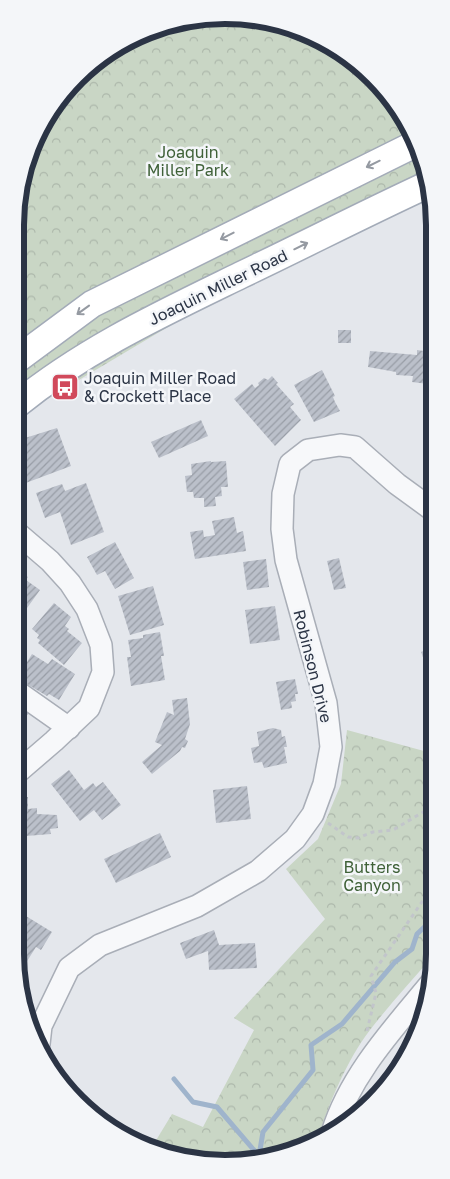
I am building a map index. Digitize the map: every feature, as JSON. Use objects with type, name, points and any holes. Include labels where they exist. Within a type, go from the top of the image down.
[{"type":"main road","points":[[24,354],[92,304],[410,146]]},
{"type":"main road","name":"Joaquin Miller Road","points":[[24,399],[78,359],[121,335],[422,187]]},
{"type":"street","name":"Robinson Drive","points":[[40,1033],[41,1026],[69,968],[100,945],[197,906],[258,871],[295,839],[313,814],[324,784],[331,747],[326,704],[305,632],[285,552],[282,528],[283,494],[290,464],[308,450],[340,445],[355,447],[390,478],[426,506]]},
{"type":"street","points":[[24,539],[50,561],[70,583],[87,609],[101,645],[103,672],[89,708],[24,767]]},
{"type":"street","points":[[24,696],[69,728]]},
{"type":"street","points":[[335,1122],[372,1055],[422,994]]},
{"type":"path","points":[[313,814],[348,837],[358,838],[374,832],[393,830],[426,810]]},
{"type":"path","points":[[376,993],[371,976],[426,895]]},
{"type":"green space","name":"Joaquin Miller Park","points":[[199,25],[251,25],[290,34],[326,51],[348,65],[385,102],[399,124],[416,160],[424,194],[230,290],[24,413],[24,212],[34,160],[39,148],[65,102],[102,65],[124,51],[160,34]]},
{"type":"green space","name":"Butters Canyon","points":[[347,730],[426,752],[426,964],[362,1042],[340,1082],[321,1131],[290,1145],[238,1155],[199,1154],[155,1143],[172,1114],[203,1127],[254,1030],[234,1018],[325,919],[286,869],[318,839],[341,784]]},
{"type":"building","points":[[338,330],[351,330],[351,343],[338,343]]},
{"type":"building","points":[[417,350],[424,351],[424,356],[426,356],[426,384],[412,382],[413,376],[396,375],[396,372],[368,367],[370,351],[417,355]]},
{"type":"building","points":[[322,370],[340,411],[314,422],[294,385]]},
{"type":"building","points":[[272,376],[278,383],[276,384],[294,404],[290,407],[301,420],[275,446],[234,399],[252,384],[255,388],[264,378],[268,380]]},
{"type":"building","points":[[201,420],[208,436],[159,458],[151,442]]},
{"type":"building","points":[[57,428],[71,466],[24,484],[24,444],[27,442],[25,438]]},
{"type":"building","points":[[226,461],[228,487],[221,487],[222,496],[215,497],[216,506],[204,507],[204,498],[194,498],[193,492],[187,492],[185,476],[192,475],[191,464]]},
{"type":"building","points":[[86,483],[104,532],[71,545],[60,512],[45,518],[36,493],[62,484],[65,491]]},
{"type":"building","points":[[234,517],[237,533],[243,531],[246,551],[195,559],[190,532],[203,530],[204,537],[215,535],[212,521]]},
{"type":"building","points":[[115,542],[134,578],[115,589],[105,571],[97,575],[87,557]]},
{"type":"building","points":[[339,558],[346,588],[334,590],[327,561]]},
{"type":"building","points":[[266,559],[269,587],[247,590],[243,562]]},
{"type":"building","points":[[24,574],[28,577],[26,580],[40,590],[24,612]]},
{"type":"building","points":[[153,586],[164,625],[130,635],[118,596]]},
{"type":"building","points":[[54,603],[71,617],[65,626],[69,629],[67,631],[82,643],[64,665],[38,643],[40,640],[37,638],[39,635],[32,629]]},
{"type":"building","points":[[275,606],[280,640],[250,644],[245,610]]},
{"type":"building","points":[[160,632],[165,680],[131,686],[127,657],[131,657],[128,640],[143,638],[143,635]]},
{"type":"building","points":[[426,650],[426,665],[421,652]]},
{"type":"building","points":[[32,654],[48,664],[52,659],[75,674],[59,700],[49,694],[47,696],[24,682],[24,667]]},
{"type":"building","points":[[295,679],[298,694],[295,694],[296,701],[291,702],[292,708],[281,710],[276,682]]},
{"type":"building","points":[[187,698],[190,724],[185,739],[188,741],[185,748],[182,747],[180,751],[152,774],[142,762],[162,745],[155,742],[167,712],[174,715],[172,700]]},
{"type":"building","points":[[24,700],[33,706],[24,720]]},
{"type":"building","points":[[273,728],[281,730],[282,737],[285,736],[287,747],[284,747],[287,763],[264,768],[262,762],[254,763],[251,748],[259,746],[257,732]]},
{"type":"building","points":[[69,770],[84,790],[93,783],[96,787],[103,782],[121,805],[102,820],[94,810],[80,821],[51,784]]},
{"type":"building","points":[[247,786],[251,819],[216,823],[213,790]]},
{"type":"building","points":[[24,797],[28,797],[28,809],[37,808],[37,814],[57,815],[58,828],[50,829],[51,834],[26,836],[24,838]]},
{"type":"building","points":[[160,833],[171,857],[116,883],[104,859]]},
{"type":"building","points":[[24,915],[52,932],[41,950],[36,947],[24,966]]},
{"type":"building","points":[[214,930],[219,945],[255,943],[257,968],[209,970],[208,951],[186,959],[180,943]]},
{"type":"waterway","points":[[260,1152],[263,1132],[313,1070],[311,1045],[342,1024],[395,962],[412,949],[417,934],[426,926]]},
{"type":"waterway","points":[[174,1079],[193,1102],[217,1107],[256,1153]]},
{"type":"place","name":"Joaquin Miller Road & Crockett Place","points":[[65,387]]}]
